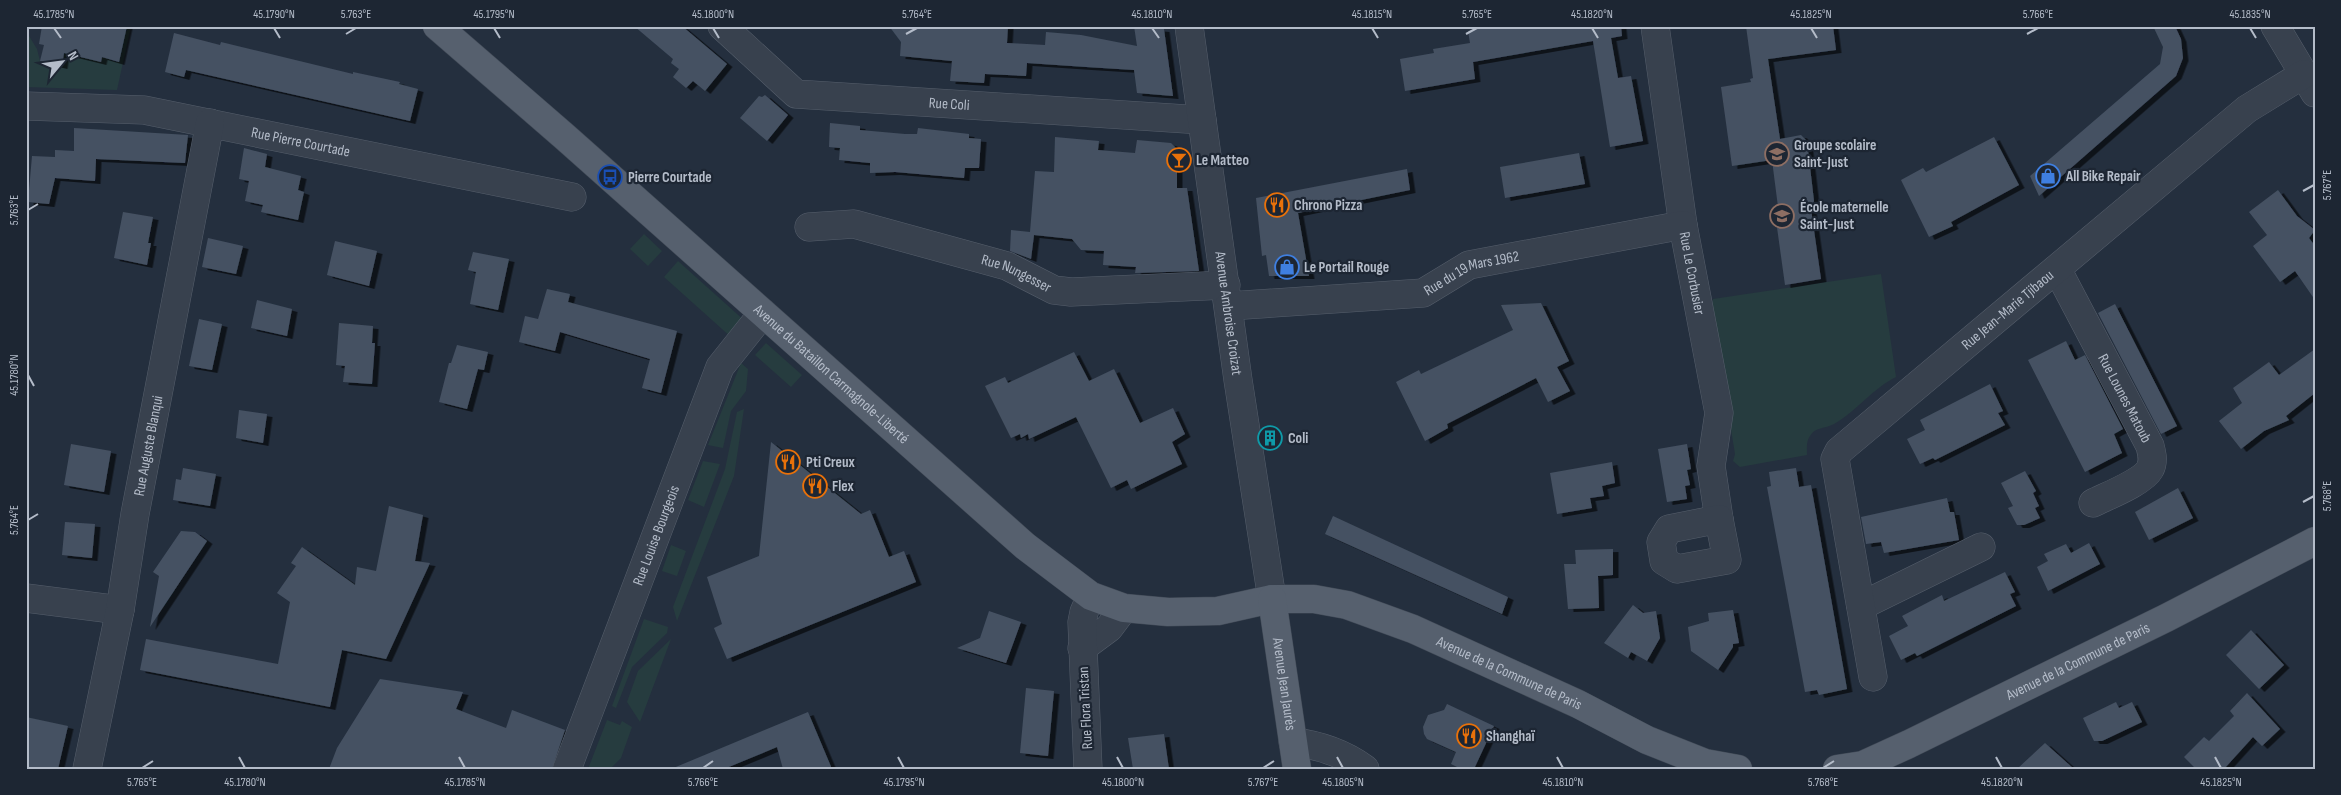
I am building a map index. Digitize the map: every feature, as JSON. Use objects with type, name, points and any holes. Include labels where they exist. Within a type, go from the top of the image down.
[{"type":"main road","name":"Avenue du Bataillon Carmagnole-Liberté","points":[[437,26],[1025,546],[1090,596],[1124,608],[1168,612],[1218,611],[1272,599]]},
{"type":"main road","name":"Avenue de la Commune de Paris","points":[[1837,769],[1863,764],[1909,744],[2166,618],[2315,541]]},
{"type":"main road","name":"Avenue Jean Jaurès","points":[[1272,599],[1295,756]]},
{"type":"main road","name":"Avenue de la Commune de Paris","points":[[1272,599],[1314,599],[1355,608],[1413,629],[1578,704],[1647,740],[1705,763],[1738,769]]},
{"type":"street","name":"Rue Coli","points":[[722,26],[796,94],[1202,120]]},
{"type":"street","name":"Avenue Ambroise Croizat","points":[[1189,26],[1244,424],[1272,599]]},
{"type":"street","name":"Rue Le Corbusier","points":[[1655,26],[1683,225],[1719,413],[1711,466],[1720,519]]},
{"type":"street","points":[[2275,26],[2309,84]]},
{"type":"street","name":"Rue Jean-Marie Tjibaou","points":[[1873,677],[1835,458],[1839,451],[2248,109],[2309,84]]},
{"type":"street","name":"Rue Pierre Courtade","points":[[26,106],[144,110],[572,198]]},
{"type":"street","name":"Rue Auguste Blanqui","points":[[87,769],[120,610],[137,507],[210,123]]},
{"type":"street","name":"Rue Nungesser","points":[[809,227],[854,224],[1007,266],[1054,290],[1227,296]]},
{"type":"street","name":"Rue du 19 Mars 1962","points":[[1227,296],[1423,293],[1469,265],[1683,225]]},
{"type":"street","name":"Rue Lounes Matoub","points":[[2057,269],[2150,446],[2153,458],[2150,469],[2143,477],[2093,503]]},
{"type":"street","name":"Rue Louise Bourgeois","points":[[567,769],[720,366],[763,313]]},
{"type":"street","points":[[1861,606],[1981,547]]},
{"type":"street","name":"Rue Flora Tristan","points":[[1088,769],[1082,648],[1084,612],[1090,596]]},
{"type":"street","points":[[26,598],[120,610]]},
{"type":"street","name":"Rue Flora Tristan","points":[[1082,648],[1109,628],[1124,608]]},
{"type":"street","points":[[1295,756],[1318,746],[1344,756],[1365,769]]},
{"type":"green space","points":[[127,26],[131,26],[117,90],[26,87],[26,31],[37,49],[40,61],[61,66],[64,53],[101,62],[102,57],[119,62]]},
{"type":"green space","points":[[644,234],[662,251],[648,266],[630,249]]},
{"type":"green space","points":[[678,261],[746,322],[732,338],[664,277]]},
{"type":"green space","points":[[1881,274],[1896,377],[1880,387],[1842,419],[1831,426],[1812,433],[1808,440],[1807,455],[1740,467],[1733,461],[1735,454],[1711,309],[1713,299]]},
{"type":"green space","points":[[766,343],[802,375],[791,387],[755,355]]},
{"type":"green space","points":[[741,363],[748,369],[746,391],[731,411],[723,448],[708,445]]},
{"type":"green space","points":[[744,409],[734,476],[677,621],[673,607],[725,469],[737,412]]},
{"type":"green space","points":[[703,461],[720,464],[704,507],[688,500]]},
{"type":"green space","points":[[671,545],[686,551],[677,576],[662,571]]},
{"type":"green space","points":[[644,619],[668,627],[667,633],[632,667],[616,708],[612,706]]},
{"type":"green space","points":[[671,639],[640,722],[627,702],[638,671]]},
{"type":"green space","points":[[607,720],[620,725],[622,721],[632,727],[621,758],[610,769],[588,769]]},
{"type":"building","points":[[42,26],[127,26],[119,62],[102,57],[101,62],[64,53],[62,66],[40,61],[44,45],[39,44]]},
{"type":"building","points":[[634,26],[682,26],[727,64],[705,91],[693,81],[686,88],[673,77],[679,69],[671,63],[673,59]]},
{"type":"building","points":[[889,26],[1008,26],[1007,43],[1045,45],[1046,32],[1081,35],[1137,46],[1134,26],[1164,29],[1173,96],[1137,93],[1134,70],[1027,63],[1026,76],[985,74],[984,83],[950,81],[952,61],[900,56],[901,42]]},
{"type":"building","points":[[1491,26],[1621,26],[1622,36],[1611,38],[1618,78],[1631,76],[1643,141],[1610,147],[1593,41],[1473,62],[1475,79],[1405,91],[1400,59],[1434,53],[1433,49],[1470,43],[1468,31]]},
{"type":"building","points":[[1746,26],[1833,26],[1836,50],[1768,59],[1780,139],[1801,135],[1807,141],[1814,201],[1811,209],[1821,279],[1785,285],[1775,213],[1778,207],[1772,160],[1732,166],[1721,87],[1751,82],[1750,79],[1753,78]]},
{"type":"building","points":[[2153,26],[2175,26],[2181,39],[2183,58],[2176,76],[2039,196],[2030,176],[2160,64],[2163,47]]},
{"type":"building","points":[[174,33],[220,45],[221,42],[353,74],[353,72],[400,82],[399,84],[418,89],[410,121],[186,70],[184,77],[165,72]]},
{"type":"building","points":[[765,95],[788,115],[767,141],[740,118],[759,96]]},
{"type":"building","points":[[830,123],[860,126],[860,130],[905,134],[917,134],[918,128],[969,134],[969,138],[981,139],[979,168],[965,168],[964,178],[895,172],[870,173],[870,163],[839,160],[840,148],[829,147]]},
{"type":"building","points":[[74,128],[188,135],[185,163],[96,159],[95,181],[55,178],[49,204],[28,202],[32,156],[55,157],[55,150],[74,151]]},
{"type":"building","points":[[1055,137],[1099,141],[1098,150],[1135,153],[1137,140],[1171,143],[1177,149],[1177,188],[1187,188],[1199,271],[1135,273],[1136,267],[1103,265],[1104,251],[1081,250],[1072,239],[1034,235],[1031,259],[1010,251],[1011,230],[1030,232],[1035,171],[1054,172]]},
{"type":"building","points":[[1994,137],[2019,185],[1951,222],[1953,226],[1929,237],[1901,180],[1923,168],[1926,172]]},
{"type":"building","points":[[244,148],[267,154],[265,167],[301,176],[298,190],[304,192],[298,220],[261,212],[263,205],[245,201],[249,181],[239,179]]},
{"type":"building","points":[[1579,153],[1585,184],[1505,198],[1500,167]]},
{"type":"building","points":[[1407,169],[1410,190],[1298,213],[1309,276],[1269,276],[1266,255],[1262,256],[1256,198]]},
{"type":"building","points":[[2278,190],[2297,216],[2315,230],[2309,238],[2315,246],[2315,300],[2295,271],[2280,282],[2253,246],[2267,235],[2249,212]]},
{"type":"building","points":[[123,212],[153,217],[148,243],[151,243],[147,265],[114,258]]},
{"type":"building","points":[[208,238],[243,246],[236,274],[202,267]]},
{"type":"building","points":[[335,241],[377,251],[369,286],[327,275]]},
{"type":"building","points":[[473,252],[509,259],[498,310],[470,304],[476,272],[468,270]]},
{"type":"building","points":[[547,289],[570,294],[568,302],[677,331],[661,393],[642,388],[650,359],[560,332],[555,351],[519,342],[525,316],[538,319]]},
{"type":"building","points":[[257,300],[292,309],[287,336],[251,328]]},
{"type":"building","points":[[1541,303],[1569,361],[1557,367],[1570,391],[1548,402],[1536,378],[1447,424],[1448,428],[1425,441],[1396,382],[1419,370],[1421,374],[1513,330],[1501,305]]},
{"type":"building","points":[[2115,304],[2177,426],[2161,434],[2098,313]]},
{"type":"building","points":[[199,319],[222,324],[212,370],[189,366]]},
{"type":"building","points":[[339,323],[373,326],[372,343],[375,343],[372,384],[343,382],[345,366],[336,365]]},
{"type":"building","points":[[2066,341],[2075,360],[2085,355],[2123,429],[2114,434],[2122,453],[2085,472],[2028,360]]},
{"type":"building","points":[[457,345],[488,352],[484,370],[478,369],[467,409],[439,402],[449,363],[451,363]]},
{"type":"building","points":[[2315,349],[2315,393],[2286,416],[2289,420],[2264,431],[2241,449],[2219,421],[2242,403],[2233,388],[2269,362],[2279,375]]},
{"type":"building","points":[[1074,352],[1089,381],[1114,369],[1140,423],[1173,408],[1185,434],[1172,442],[1182,464],[1131,489],[1127,480],[1111,488],[1076,417],[1029,439],[1028,434],[1021,438],[1020,434],[1011,438],[985,386],[1005,377],[1008,383]]},
{"type":"building","points":[[1990,384],[2003,411],[1998,413],[2005,425],[1935,460],[1933,458],[1920,464],[1907,439],[1925,430],[1920,420]]},
{"type":"building","points":[[239,410],[267,414],[263,443],[236,438]]},
{"type":"building","points":[[771,442],[861,514],[870,510],[889,557],[904,551],[916,582],[727,659],[714,628],[722,624],[707,577],[759,556]]},
{"type":"building","points":[[71,444],[111,451],[104,492],[64,485]]},
{"type":"building","points":[[1687,444],[1691,469],[1687,470],[1690,485],[1685,486],[1687,499],[1667,502],[1658,449]]},
{"type":"building","points":[[1612,462],[1615,483],[1602,486],[1604,496],[1590,498],[1592,508],[1557,514],[1550,473]]},
{"type":"building","points":[[183,468],[216,474],[210,506],[173,500],[176,479],[181,480]]},
{"type":"building","points":[[1796,468],[1799,487],[1811,485],[1847,689],[1819,695],[1817,690],[1805,692],[1767,487],[1771,486],[1769,472]]},
{"type":"building","points":[[2025,471],[2036,491],[2033,493],[2039,506],[2035,508],[2040,518],[2024,525],[2017,525],[2008,508],[2013,506],[2001,483]]},
{"type":"building","points":[[2178,488],[2193,518],[2149,540],[2135,512]]},
{"type":"building","points":[[1947,498],[1950,512],[1954,512],[1959,540],[1884,553],[1881,542],[1866,544],[1861,517]]},
{"type":"building","points":[[389,506],[423,515],[415,561],[430,563],[386,659],[342,650],[330,707],[140,670],[146,639],[278,664],[290,602],[277,593],[296,566],[291,563],[302,547],[355,585],[357,567],[376,571]]},
{"type":"building","points":[[1333,516],[1508,597],[1502,614],[1325,534]]},
{"type":"building","points":[[65,522],[95,524],[92,558],[62,555]]},
{"type":"building","points":[[181,531],[195,532],[207,541],[150,627],[159,576],[153,572]]},
{"type":"building","points":[[2089,543],[2100,564],[2048,591],[2037,567],[2048,561],[2044,554],[2066,544],[2071,553]]},
{"type":"building","points":[[1613,549],[1613,575],[1598,576],[1599,608],[1568,609],[1564,564],[1576,564],[1575,550]]},
{"type":"building","points":[[2005,572],[2015,592],[2010,594],[2016,606],[1917,656],[1915,653],[1901,660],[1889,636],[1908,626],[1902,616],[1942,595],[1944,601]]},
{"type":"building","points":[[1633,605],[1643,613],[1656,611],[1660,638],[1647,661],[1631,652],[1628,658],[1604,643]]},
{"type":"building","points":[[1733,610],[1739,643],[1733,644],[1718,670],[1691,651],[1688,627],[1709,621],[1708,613]]},
{"type":"building","points":[[989,611],[1021,622],[1006,663],[957,648],[980,638]]},
{"type":"building","points":[[2251,630],[2284,665],[2259,689],[2226,655]]},
{"type":"building","points":[[380,679],[463,692],[456,709],[506,728],[512,710],[565,730],[552,769],[329,769],[337,748]]},
{"type":"building","points":[[1026,688],[1054,691],[1048,756],[1020,753]]},
{"type":"building","points":[[2247,693],[2280,729],[2262,746],[2253,737],[2224,769],[2196,769],[2184,757],[2204,737],[2209,741],[2234,716],[2230,711]]},
{"type":"building","points":[[2116,702],[2119,708],[2132,702],[2142,722],[2102,741],[2094,741],[2083,718]]},
{"type":"building","name":"Shanghaï","points":[[1447,704],[1494,726],[1474,769],[1461,769],[1451,764],[1456,752],[1427,739],[1424,734],[1423,727],[1428,715],[1444,710]]},
{"type":"building","points":[[808,712],[832,769],[783,769],[777,747],[724,769],[671,769]]},
{"type":"building","points":[[26,717],[68,726],[58,769],[26,769]]},
{"type":"building","points":[[1164,734],[1169,769],[1133,769],[1128,738]]},
{"type":"building","points":[[2045,743],[2074,769],[2017,769]]},
{"type":"place","name":"Groupe scolaire Saint-Just","points":[[1777,154]]},
{"type":"place","name":"Le Matteo","points":[[1179,160]]},
{"type":"place","name":"All Bike Repair","points":[[2048,176]]},
{"type":"place","name":"Pierre Courtade","points":[[610,177]]},
{"type":"place","name":"Chrono Pizza","points":[[1277,205]]},
{"type":"place","name":"École maternelle Saint-Just","points":[[1782,216]]},
{"type":"place","name":"Le Portail Rouge","points":[[1287,267]]},
{"type":"place","name":"Coli","points":[[1270,438]]},
{"type":"place","name":"Pti Creux","points":[[788,462]]},
{"type":"place","name":"Flex","points":[[815,486]]},
{"type":"place","name":"Shanghaï","points":[[1469,736]]}]
